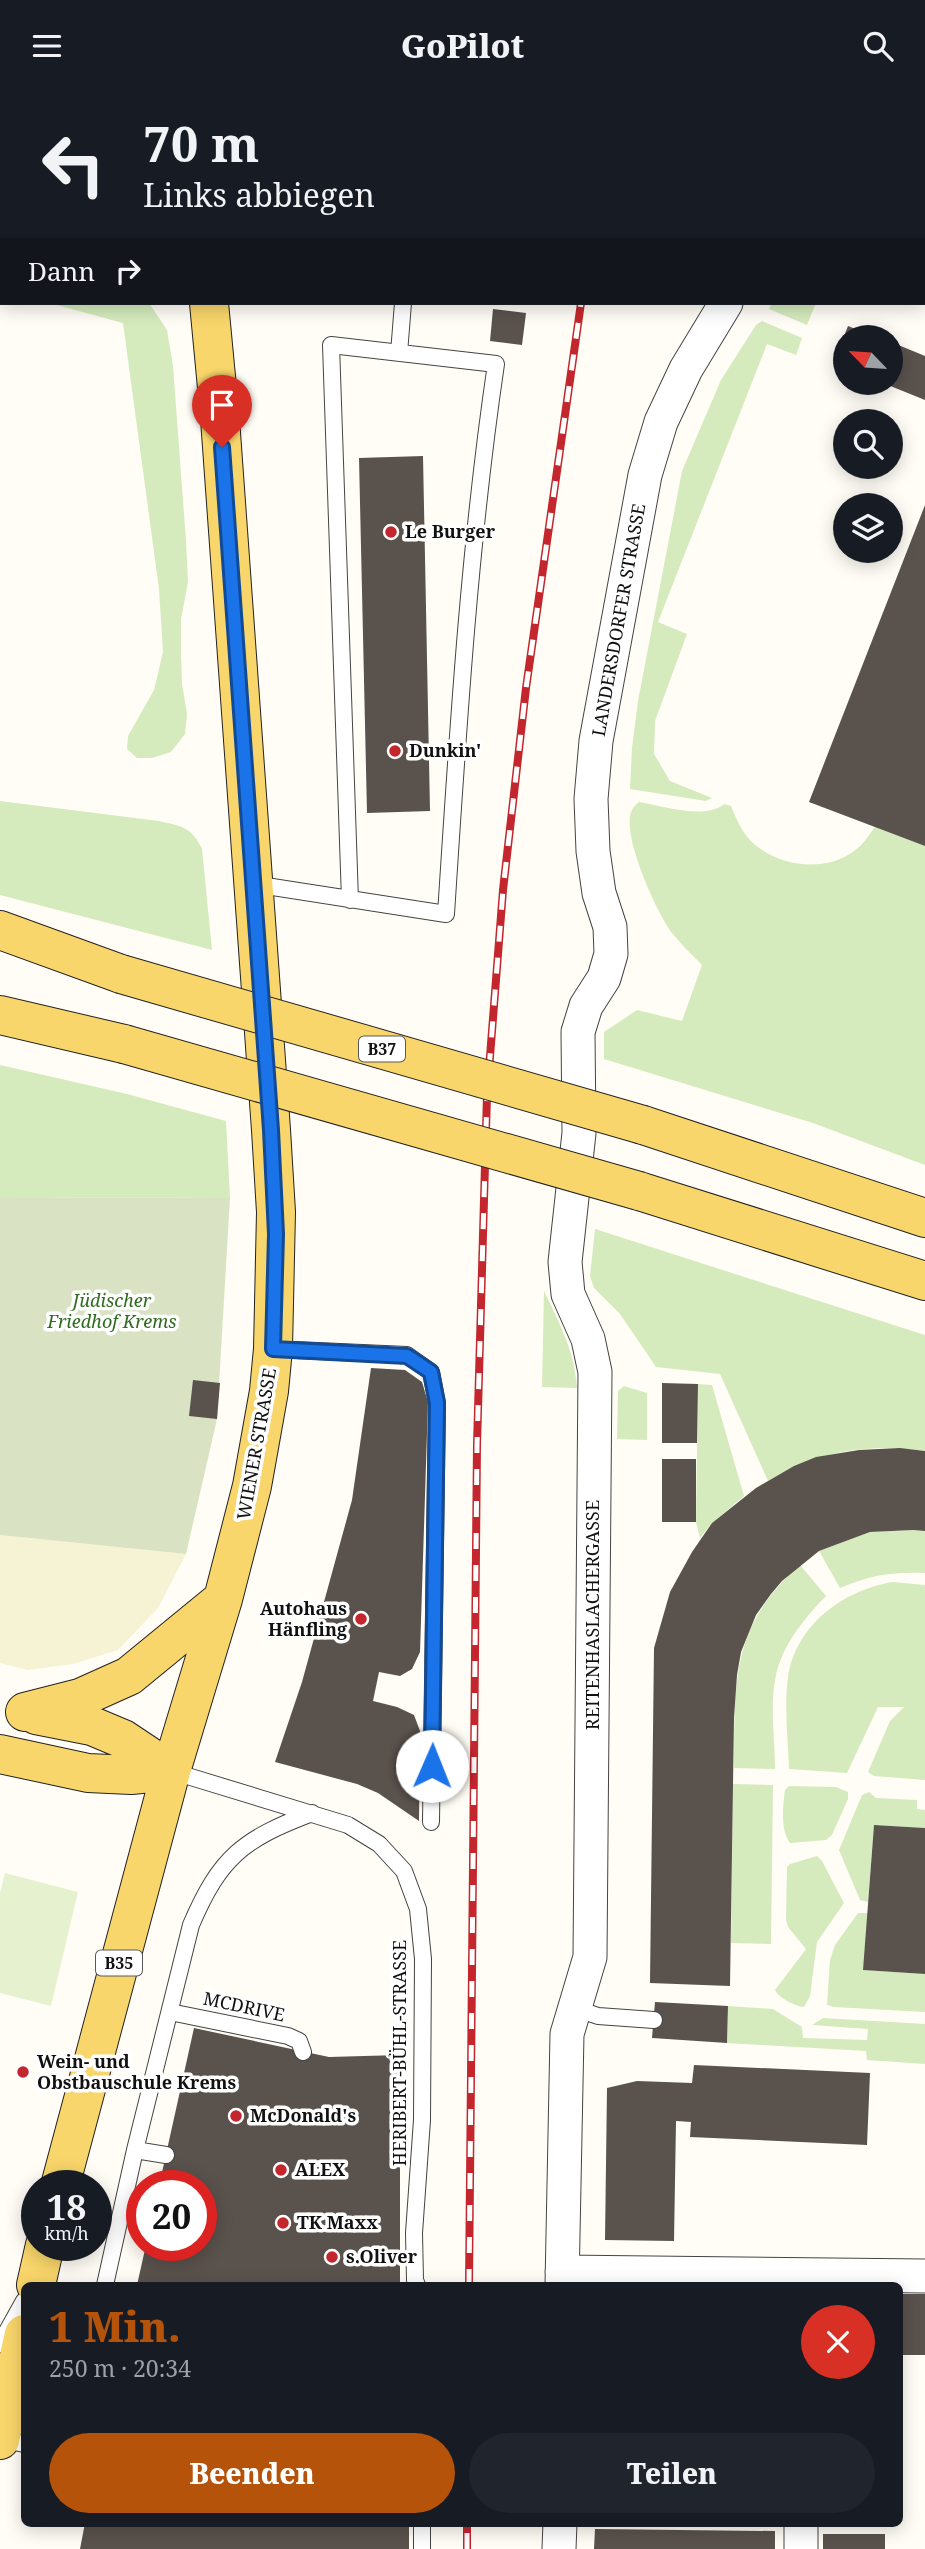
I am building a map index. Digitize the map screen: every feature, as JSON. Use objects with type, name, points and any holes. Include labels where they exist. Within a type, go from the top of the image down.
[{"type":"main road","name":"WIENER STRASSE","points":[[64,2170],[171,1771],[223,1598],[252,1486],[269,1391],[273,1349],[275,1198],[220,419],[209,305]]},
{"type":"main road","points":[[0,930],[121,974]]},
{"type":"main road","name":"B37","points":[[0,951],[121,974],[643,1125],[925,1218]]},
{"type":"main road","points":[[0,1015],[124,1044],[639,1191],[925,1280]]},
{"type":"main road","points":[[0,1032],[124,1044]]},
{"type":"main road","points":[[12,1710],[80,1699],[129,1676],[223,1598]]},
{"type":"main road","points":[[12,1710],[92,1726],[124,1739],[171,1771]]},
{"type":"main road","points":[[0,1754],[88,1773],[131,1775],[171,1771]]},
{"type":"main road","points":[[0,2439],[21,2347]]},
{"type":"street","name":"LANDERSDORFER STRASSE","points":[[611,954],[610,927],[599,893],[593,851],[591,799],[596,741],[610,657],[645,475],[661,422],[686,369],[725,305]]},
{"type":"street","name":"REITENHASLACHERGASSE","points":[[562,2279],[567,2034],[590,1957],[595,1372],[588,1339],[568,1294],[565,1262],[579,1133],[578,1032],[586,1006],[604,978],[611,954]]},
{"type":"street","points":[[562,2279],[805,2280],[925,2276]]},
{"type":"street","points":[[559,2527],[559,2549]]},
{"type":"street","points":[[801,2549],[802,2527]]},
{"type":"lane","points":[[399,353],[403,305]]},
{"type":"lane","points":[[253,884],[350,900],[446,914],[464,638],[481,468],[496,364],[331,345],[350,900]]},
{"type":"lane","points":[[273,1349],[407,1356],[431,1372],[437,1403],[431,1822]]},
{"type":"lane","name":"HERIBERT-BÜHL-STRASSE","points":[[171,1771],[348,1825],[379,1844],[404,1871],[418,1909],[424,1959],[423,2107],[411,2282]]},
{"type":"lane","points":[[106,2282],[135,2150],[191,1925],[206,1891],[227,1860],[256,1838],[312,1813]]},
{"type":"lane","points":[[574,2008],[598,2016],[654,2020]]},
{"type":"lane","name":"MCDRIVE","points":[[170,2011],[288,2036],[299,2041],[303,2052]]},
{"type":"lane","points":[[135,2150],[166,2155]]},
{"type":"lane","points":[[0,2344],[21,2305]]},
{"type":"lane","points":[[0,2439],[21,2443]]},
{"type":"lane","points":[[422,2527],[422,2549]]},
{"type":"shaded area","points":[[0,1535],[186,1554],[158,1608],[118,1650],[73,1664],[28,1670],[0,1663]]},
{"type":"green space","points":[[56,305],[150,305],[167,330],[173,366],[186,541],[188,582],[181,619],[181,654],[187,714],[185,734],[171,752],[152,758],[137,758],[127,749],[128,736],[154,690],[163,652],[159,589],[123,323]]},
{"type":"green space","points":[[771,305],[815,305],[807,325],[769,309]]},
{"type":"green space","points":[[762,321],[802,338],[796,355],[767,344],[658,622],[687,634],[655,721],[654,754],[670,781],[712,798],[706,801],[630,789],[638,701],[682,471],[721,380],[756,325]]},
{"type":"green space","points":[[0,801],[159,821],[180,826],[190,832],[202,849],[212,950],[0,895]]},
{"type":"green space","points":[[639,802],[696,811],[716,809],[724,804],[731,806],[744,832],[759,848],[785,861],[800,864],[828,863],[842,858],[860,846],[875,827],[925,846],[925,1165],[813,1123],[604,1059],[604,1032],[637,1010],[682,1021],[702,965],[665,923],[642,873],[635,854],[630,821],[633,809]]},
{"type":"green space","points":[[0,1065],[127,1094],[226,1121],[230,1198],[0,1197]]},
{"type":"green space","name":"Jüdischer Friedhof Krems","points":[[0,1197],[230,1198],[217,1419],[186,1554],[0,1535]]},
{"type":"green space","points":[[595,1229],[925,1335],[925,1451],[883,1448],[844,1452],[806,1462],[768,1481],[720,1374],[656,1367],[620,1314],[594,1288],[590,1276]]},
{"type":"green space","points":[[544,1291],[570,1350],[577,1388],[542,1387]]},
{"type":"green space","points":[[698,1384],[712,1385],[744,1496],[712,1523],[700,1538],[696,1522]]},
{"type":"green space","points":[[624,1386],[647,1393],[647,1440],[617,1439],[618,1391]]},
{"type":"green space","points":[[925,1531],[925,1573],[881,1575],[840,1588],[819,1551],[870,1532]]},
{"type":"green space","points":[[800,1565],[826,1596],[794,1634],[778,1668],[773,1701],[775,1769],[734,1768],[735,1709],[741,1657],[760,1610]]},
{"type":"green space","points":[[893,1582],[925,1585],[925,1780],[874,1776],[868,1772],[890,1721],[904,1707],[878,1707],[847,1773],[789,1769],[786,1712],[788,1677],[801,1641],[825,1613],[840,1602],[874,1586]]},
{"type":"green space","points":[[733,1784],[773,1785],[771,1944],[731,1943]]},
{"type":"green space","points":[[789,1786],[836,1787],[848,1792],[848,1799],[832,1835],[826,1840],[790,1843],[783,1818],[785,1790]]},
{"type":"green space","points":[[869,1792],[876,1798],[917,1800],[917,1809],[925,1810],[925,1828],[874,1825],[868,1902],[860,1900],[839,1850],[862,1795]]},
{"type":"green space","points":[[817,1856],[844,1903],[817,1942],[810,1996],[804,2007],[788,2001],[775,1990],[806,1949],[788,1927],[786,1920],[787,1867]]},
{"type":"green space","points":[[5,1873],[78,1892],[51,2006],[0,1993],[0,1893]]},
{"type":"green space","points":[[858,1913],[868,1913],[864,1970],[925,1974],[925,2012],[827,2005],[830,1960],[835,1945]]},
{"type":"green space","points":[[728,2006],[773,2009],[802,2027],[803,2038],[867,2040],[868,2029],[812,2025],[823,2018],[925,2024],[925,2064],[867,2060],[866,2051],[727,2043]]},
{"type":"building","points":[[493,309],[526,313],[522,345],[490,341]]},
{"type":"building","points":[[903,347],[925,356],[925,400],[903,391]]},
{"type":"building","points":[[423,456],[430,811],[367,813],[359,458]]},
{"type":"building","points":[[925,505],[925,846],[809,802]]},
{"type":"building","points":[[371,1368],[405,1370],[422,1382],[428,1402],[420,1652],[412,1669],[400,1676],[379,1672],[373,1701],[414,1715],[420,1731],[419,1821],[378,1793],[357,1784],[275,1762],[302,1682],[352,1500]]},
{"type":"building","points":[[193,1380],[220,1383],[217,1419],[189,1416]]},
{"type":"building","points":[[662,1383],[698,1384],[697,1443],[662,1443]]},
{"type":"building","points":[[900,1448],[925,1451],[925,1531],[870,1532],[819,1551],[782,1581],[771,1594],[756,1615],[741,1652],[734,1718],[730,1986],[650,1983],[654,1648],[670,1592],[712,1523],[756,1488],[794,1466],[816,1457],[859,1450]]},
{"type":"building","points":[[662,1459],[696,1459],[696,1522],[662,1522]]},
{"type":"building","points":[[874,1825],[925,1828],[925,1974],[863,1970]]},
{"type":"building","points":[[655,2002],[728,2006],[727,2043],[652,2038]]},
{"type":"building","name":"ALEX","points":[[194,2028],[329,2057],[400,2055],[400,2282],[138,2282],[142,2261],[217,2261],[217,2170],[163,2170]]},
{"type":"building","points":[[694,2065],[870,2073],[867,2145],[690,2137],[691,2122],[676,2121],[674,2241],[605,2240],[607,2088],[637,2081],[692,2083]]},
{"type":"building","points":[[903,2294],[925,2294],[925,2355],[903,2355]]},
{"type":"building","points":[[84,2527],[409,2527],[409,2549],[80,2549]]},
{"type":"building","points":[[595,2529],[775,2531],[775,2549],[594,2549]]},
{"type":"building","points":[[823,2534],[885,2534],[885,2549],[823,2549]]},
{"type":"railway","points":[[469,2282],[477,1445],[487,1095],[503,890],[526,688],[581,305]]},
{"type":"railway","points":[[467,2527],[467,2549]]},
{"type":"place","name":"Le Burger","points":[[391,532]]},
{"type":"place","name":"Dunkin'","points":[[395,751]]},
{"type":"place","name":"Autohaus Hänfling","points":[[361,1619]]},
{"type":"place","name":"Wein- und Obstbauschule Krems","points":[[23,2072]]},
{"type":"place","name":"McDonald's","points":[[236,2116]]},
{"type":"place","name":"ALEX","points":[[281,2170]]},
{"type":"place","name":"TK Maxx","points":[[283,2223]]},
{"type":"place","name":"s.Oliver","points":[[332,2257]]},
{"type":"route","points":[[222,447],[271,1130],[276,1234],[273,1349],[407,1356],[431,1372],[437,1403],[432,1766]]}]
